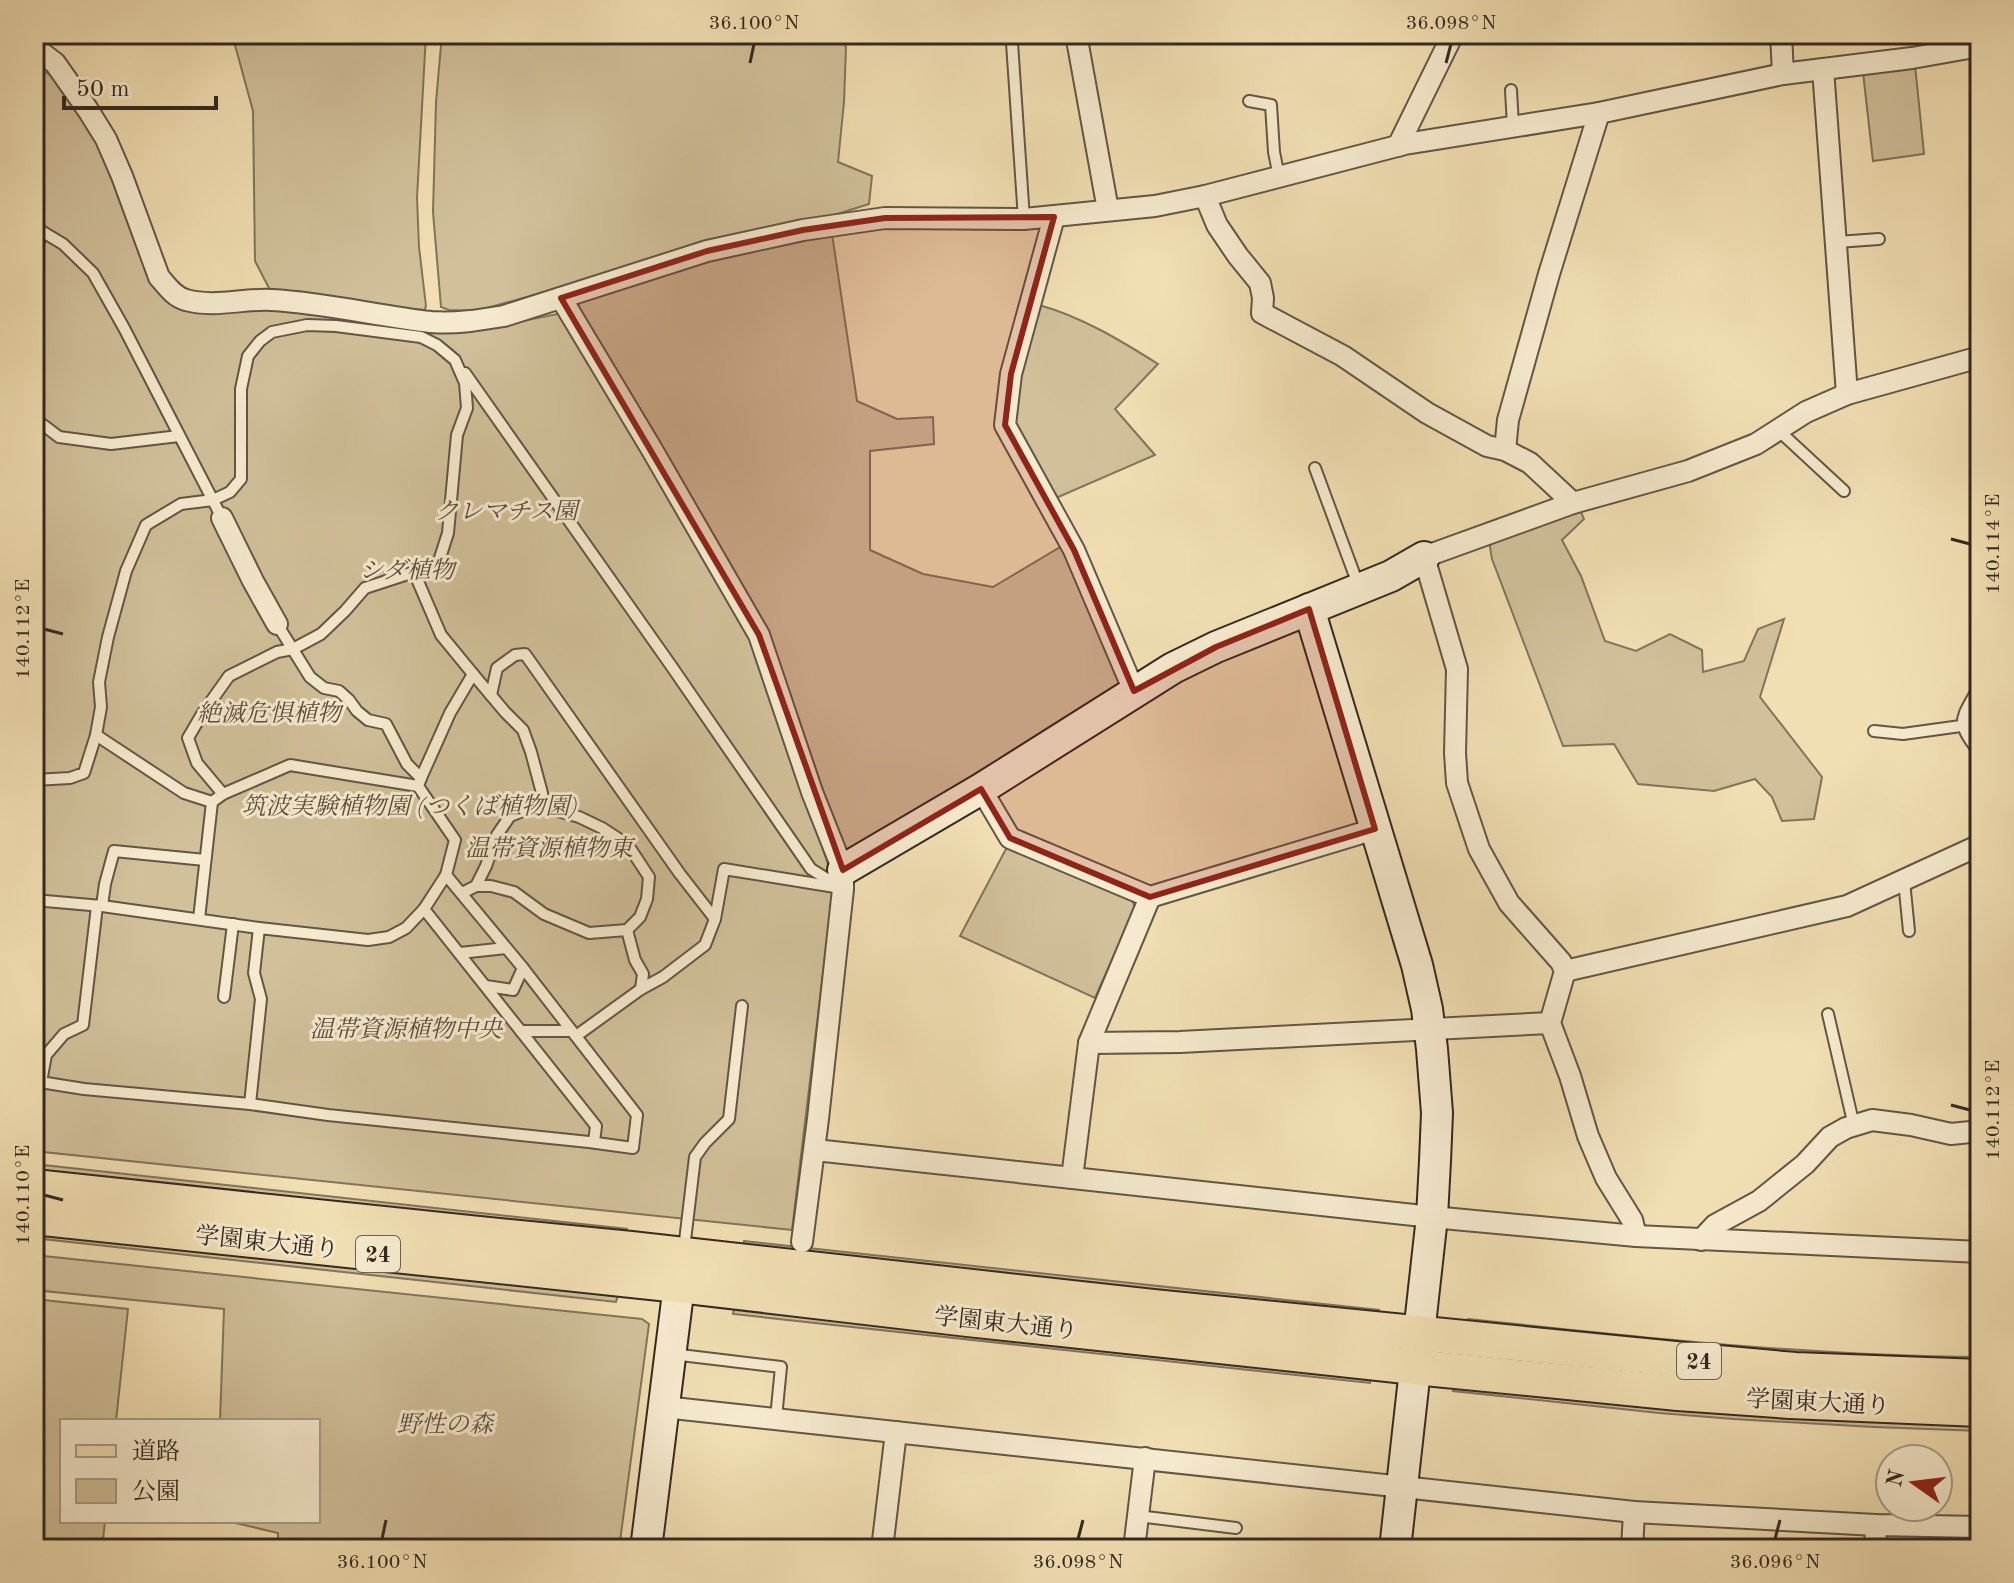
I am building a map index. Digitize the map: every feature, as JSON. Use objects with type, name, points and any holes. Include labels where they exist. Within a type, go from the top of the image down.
[{"type":"main road","name":"学園東大通り","points":[[34,1187],[681,1270],[968,1319],[1678,1393],[1980,1409]]},
{"type":"main road","name":"学園東大通り","points":[[34,1217],[1153,1307],[1795,1370],[1980,1377]]},
{"type":"street","points":[[1076,34],[1108,210]]},
{"type":"street","points":[[1398,146],[1453,34]]},
{"type":"street","points":[[1781,34],[1783,74]]},
{"type":"street","points":[[34,47],[55,63],[106,139],[159,277],[182,299],[203,304],[267,299],[293,301],[433,322],[471,322],[504,316],[707,251],[803,230],[885,218],[1024,219],[1155,206],[1398,146],[1599,113],[1783,74],[1980,46]]},
{"type":"street","points":[[1823,69],[1847,394]]},
{"type":"street","points":[[1505,450],[1508,420],[1599,113]]},
{"type":"street","points":[[1205,196],[1217,225],[1260,283],[1262,313],[1343,356],[1427,413],[1487,446],[1505,450],[1530,463],[1573,503]]},
{"type":"street","points":[[1054,217],[1011,374],[1005,425],[1074,550],[1134,691]]},
{"type":"street","points":[[561,298],[759,635],[843,880],[815,1150],[802,1242]]},
{"type":"street","points":[[843,880],[1134,691],[1216,647],[1391,576],[1424,557],[1573,503],[1688,471],[1756,444],[1806,412],[1847,394],[1980,357]]},
{"type":"street","points":[[218,509],[277,624]]},
{"type":"street","points":[[1424,557],[1457,669],[1457,783],[1479,849],[1509,903],[1561,962],[1565,971],[1550,1023],[1588,1136],[1606,1178],[1632,1220],[1636,1236]]},
{"type":"street","points":[[1309,609],[1417,965],[1430,1029],[1437,1113],[1432,1217],[1395,1549]]},
{"type":"street","points":[[1980,695],[1967,719],[1969,731],[1980,745]]},
{"type":"street","points":[[981,789],[1010,838],[1150,897],[1375,829]]},
{"type":"street","points":[[1565,971],[1847,906],[1980,845]]},
{"type":"street","points":[[1072,1178],[1089,1043],[1150,897]]},
{"type":"street","points":[[1089,1043],[1180,1042],[1550,1023]]},
{"type":"street","points":[[1701,1240],[1715,1225],[1759,1201],[1781,1184],[1830,1137],[1854,1126],[1872,1120],[1951,1134],[1980,1131]]},
{"type":"street","points":[[815,1150],[1636,1236],[1980,1252]]},
{"type":"street","points":[[646,1549],[681,1270]]},
{"type":"street","points":[[664,1407],[1634,1512],[1876,1525],[1980,1527]]},
{"type":"street","points":[[882,1549],[896,1432]]},
{"type":"street","points":[[1134,1549],[1145,1458]]},
{"type":"street","points":[[1632,1549],[1634,1512]]},
{"type":"street","points":[[1875,1549],[1876,1525]]},
{"type":"lane","points":[[1012,43],[1024,219]]},
{"type":"lane","points":[[1511,90],[1513,126]]},
{"type":"lane","points":[[1249,101],[1271,105],[1279,177]]},
{"type":"lane","points":[[34,253],[38,230],[63,244],[93,273],[218,509]]},
{"type":"lane","points":[[1837,242],[1879,239]]},
{"type":"lane","points":[[218,509],[241,479],[241,389],[248,356],[272,332],[307,325],[336,326],[421,337],[437,345],[455,360],[811,869],[843,880]]},
{"type":"lane","points":[[223,794],[197,763],[188,738],[229,676],[321,634],[365,588],[439,561],[448,533],[457,435],[467,408],[465,383],[455,360]]},
{"type":"lane","points":[[34,418],[59,437],[111,444],[179,436]]},
{"type":"lane","points":[[1778,430],[1844,491]]},
{"type":"lane","points":[[1315,468],[1359,589]]},
{"type":"lane","points":[[34,780],[70,778],[84,773],[101,707],[99,682],[108,637],[126,571],[146,525],[181,504],[218,509]]},
{"type":"lane","points":[[414,572],[441,635],[523,730],[545,801],[558,811],[602,828],[628,845],[649,877],[647,899],[640,917],[627,930],[589,933],[544,914],[514,892],[491,886],[476,886],[462,893]]},
{"type":"lane","points":[[34,900],[368,940],[389,937],[406,928],[424,909],[446,875],[455,840],[407,764],[386,724],[368,720],[339,691],[324,688],[310,677],[277,624]]},
{"type":"lane","points":[[491,695],[497,668],[515,655],[525,654],[715,919]]},
{"type":"lane","points":[[420,782],[450,713],[473,674]]},
{"type":"lane","points":[[1874,731],[1903,734],[1968,725]]},
{"type":"lane","points":[[96,735],[184,793],[212,802]]},
{"type":"lane","points":[[199,919],[212,802],[223,794],[290,765],[420,782]]},
{"type":"lane","points":[[476,886],[497,835],[510,816],[545,801]]},
{"type":"lane","points":[[205,860],[114,851],[100,906],[83,1025],[64,1034],[46,1055],[37,1082],[633,1148],[637,1115],[446,875]]},
{"type":"lane","points":[[521,1031],[574,1034],[663,977],[705,945],[715,919],[724,869],[843,880]]},
{"type":"lane","points":[[1904,881],[1909,931]]},
{"type":"lane","points":[[424,909],[596,1126],[594,1142]]},
{"type":"lane","points":[[224,997],[233,924]]},
{"type":"lane","points":[[250,1104],[261,999],[254,973],[259,928]]},
{"type":"lane","points":[[627,930],[635,960],[643,974],[641,989]]},
{"type":"lane","points":[[460,953],[506,948]]},
{"type":"lane","points":[[486,986],[513,990],[523,968]]},
{"type":"lane","points":[[681,1270],[695,1157],[729,1119],[742,1006]]},
{"type":"lane","points":[[1828,1014],[1854,1126]]},
{"type":"lane","points":[[670,1354],[781,1367],[776,1418]]},
{"type":"lane","points":[[1138,1516],[1236,1528]]},
{"type":"highlighted area","points":[[1054,217],[1011,374],[1005,425],[1074,550],[1134,691],[1216,647],[1309,609],[1375,829],[1150,897],[1010,838],[981,789],[843,870],[759,635],[561,298],[707,251],[803,230],[885,218]]},
{"type":"green space","points":[[232,34],[426,34],[417,198],[424,311],[296,291],[271,292],[255,261],[253,111]]},
{"type":"green space","points":[[442,34],[839,34],[846,47],[838,162],[872,176],[869,204],[476,311],[441,307],[433,212],[436,102]]},
{"type":"green space","name":"筑波実験植物園 (つくば植物園)","points":[[34,65],[58,80],[93,134],[174,305],[290,308],[440,333],[469,332],[562,313],[752,641],[834,882],[792,1230],[34,1151]]},
{"type":"green space","points":[[1915,65],[1924,154],[1873,161],[1863,72]]},
{"type":"green space","points":[[832,234],[857,401],[897,419],[933,417],[934,444],[870,451],[870,550],[923,574],[993,587],[1062,546],[1119,677],[1119,687],[968,778],[852,853],[844,851],[768,631],[579,309],[579,301],[706,260]]},
{"type":"green space","points":[[1039,305],[1086,323],[1158,364],[1115,409],[1155,455],[1056,498],[1010,424],[1015,371]]},
{"type":"green space","points":[[1580,510],[1584,519],[1562,540],[1581,576],[1605,641],[1636,651],[1670,634],[1702,650],[1703,672],[1744,661],[1758,629],[1784,619],[1760,697],[1822,777],[1814,819],[1782,821],[1772,797],[1755,779],[1714,791],[1638,784],[1614,744],[1563,746],[1492,559],[1489,541]]},
{"type":"green space","points":[[1007,847],[1131,897],[1135,908],[1095,998],[960,936]]},
{"type":"green space","points":[[34,1164],[627,1229],[626,1238],[34,1174]]},
{"type":"green space","points":[[34,1229],[619,1292],[616,1302],[34,1238]]},
{"type":"green space","points":[[744,1241],[1379,1310],[1378,1319],[743,1250]]},
{"type":"green space","name":"野性の森","points":[[34,1255],[642,1319],[649,1324],[619,1549],[278,1549],[278,1533],[236,1523],[320,1523],[320,1419],[220,1419],[224,1309],[34,1290]]},
{"type":"green space","points":[[34,1299],[128,1309],[116,1419],[60,1419],[60,1523],[105,1523],[102,1549],[34,1549]]},
{"type":"green space","points":[[735,1305],[1372,1374],[1370,1383],[733,1314]]},
{"type":"green space","points":[[1468,1319],[1788,1349],[1980,1357],[1980,1366],[1940,1366],[1467,1329]]},
{"type":"green space","points":[[1455,1382],[1980,1421],[1980,1431],[1659,1413],[1453,1391]]},
{"type":"park label","name":"クレマチス園","points":[[506,511]]},
{"type":"park label","name":"シダ植物","points":[[407,570]]},
{"type":"park label","name":"絶滅危惧植物","points":[[269,713]]},
{"type":"park label","name":"温帯資源植物東","points":[[549,848]]},
{"type":"park label","name":"温帯資源植物中央","points":[[406,1029]]}]
